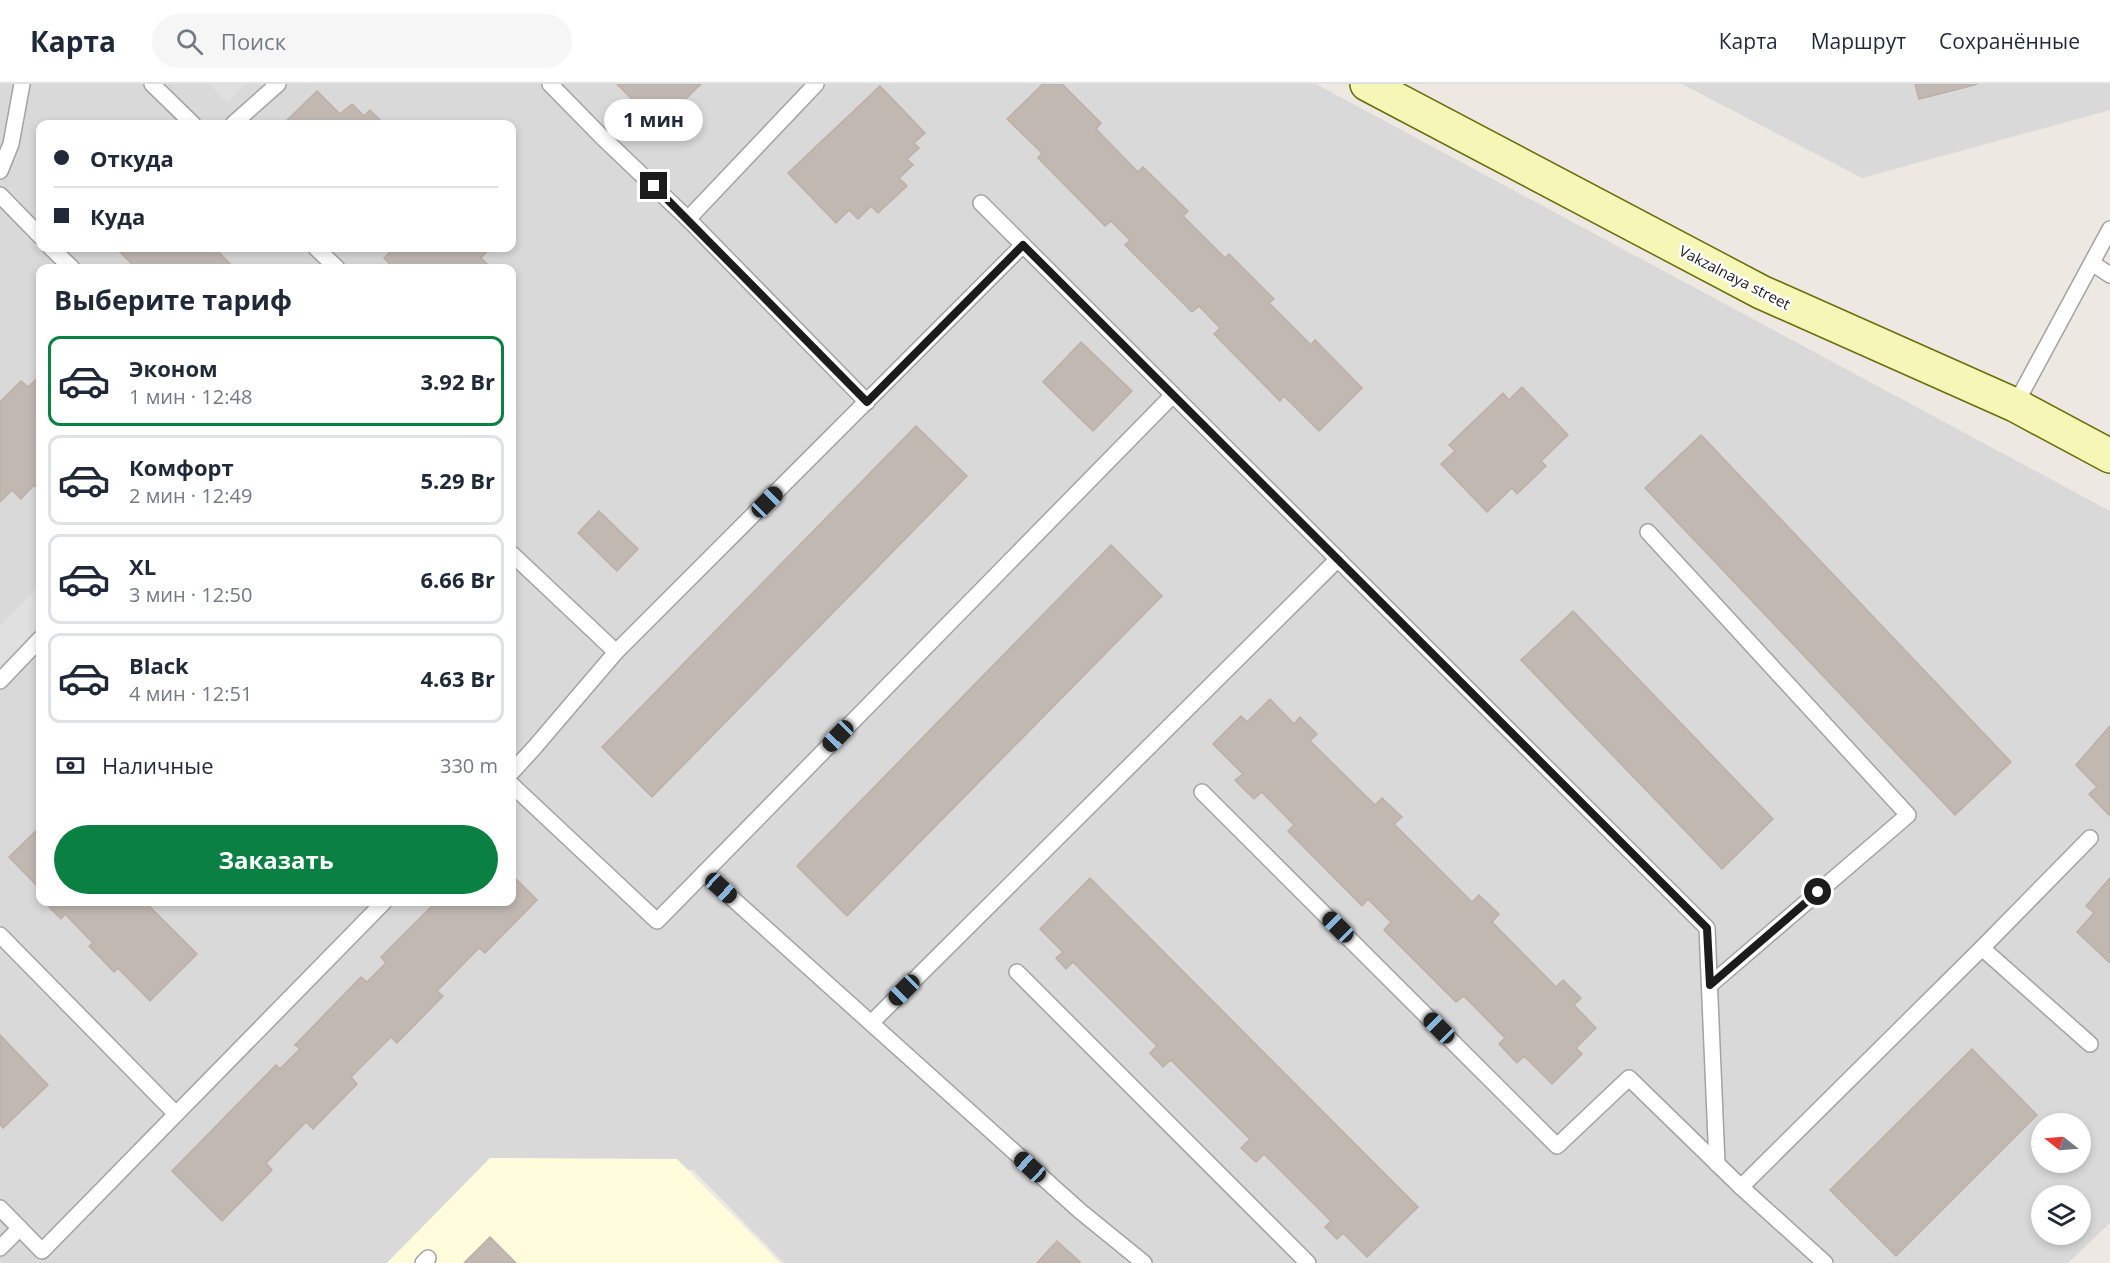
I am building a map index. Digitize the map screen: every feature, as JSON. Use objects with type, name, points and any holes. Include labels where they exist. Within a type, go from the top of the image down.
[{"type":"main road","name":"Vakzalnaya street","points":[[1367,84],[1761,292],[2015,405],[2110,456]]},
{"type":"lane","points":[[0,171],[11,144],[22,84]]},
{"type":"lane","points":[[152,84],[189,120]]},
{"type":"lane","points":[[238,120],[278,84]]},
{"type":"lane","points":[[550,84],[688,219],[867,402]]},
{"type":"lane","points":[[688,219],[816,84]]},
{"type":"lane","points":[[0,195],[36,232]]},
{"type":"lane","points":[[981,202],[1707,928],[1717,1164]]},
{"type":"lane","points":[[2015,405],[2110,229]]},
{"type":"lane","points":[[516,768],[616,652],[1023,245]]},
{"type":"lane","points":[[55,252],[68,264]]},
{"type":"lane","points":[[320,252],[333,264]]},
{"type":"lane","points":[[2091,263],[2110,275]]},
{"type":"lane","points":[[516,789],[657,921],[1173,395]]},
{"type":"lane","points":[[1648,532],[1908,815],[1710,985]]},
{"type":"lane","points":[[516,558],[616,652]]},
{"type":"lane","points":[[871,1023],[1338,559]]},
{"type":"lane","points":[[0,681],[36,643]]},
{"type":"lane","points":[[1202,792],[1557,1146],[1629,1078],[1741,1187],[1825,1263]]},
{"type":"lane","points":[[1741,1187],[2090,838]]},
{"type":"lane","points":[[704,873],[1080,1211],[1143,1263]]},
{"type":"lane","points":[[0,1208],[42,1251],[380,906]]},
{"type":"lane","points":[[0,935],[176,1114]]},
{"type":"lane","points":[[1982,948],[2090,1044]]},
{"type":"lane","points":[[1017,972],[1308,1263]]},
{"type":"lane","points":[[0,1248],[20,1228]]},
{"type":"shaded area","points":[[0,84],[1316,84],[2110,511],[2110,1223],[2091,1241],[2091,1185],[2031,1185],[2031,1245],[2087,1245],[2068,1263],[784,1263],[693,1170],[490,1159],[387,1263],[0,1263]]},
{"type":"shaded area","points":[[209,84],[246,84],[227,103]]},
{"type":"shaded area","points":[[1682,84],[2110,84],[2110,110],[1862,178]]},
{"type":"shaded area","points":[[36,589],[36,629],[0,666],[0,626]]},
{"type":"shaded area","points":[[490,1158],[677,1159],[780,1263],[387,1263]]},
{"type":"building","points":[[617,84],[701,84],[658,126]]},
{"type":"building","points":[[1043,84],[1062,84],[1101,123],[1096,129],[1138,172],[1143,167],[1188,211],[1183,216],[1225,258],[1229,254],[1274,299],[1269,303],[1311,345],[1315,340],[1362,388],[1319,431],[1284,396],[1280,401],[1214,334],[1220,328],[1199,306],[1192,312],[1125,245],[1130,240],[1111,221],[1105,226],[1038,158],[1042,153],[1007,119]]},
{"type":"building","points":[[1915,84],[1978,84],[1919,99]]},
{"type":"building","points":[[880,86],[925,133],[914,143],[919,148],[907,159],[913,165],[899,178],[907,186],[878,213],[871,206],[858,219],[849,210],[836,223],[788,173]]},
{"type":"building","points":[[317,91],[340,114],[352,104],[364,116],[370,110],[380,120],[287,120]]},
{"type":"building","points":[[120,252],[219,252],[230,264],[132,264]]},
{"type":"building","points":[[390,252],[486,252],[481,258],[487,264],[390,264],[384,258]]},
{"type":"building","points":[[1081,342],[1132,391],[1093,431],[1043,382]]},
{"type":"building","points":[[36,380],[36,487],[34,485],[21,499],[12,490],[0,502],[0,402],[21,381],[28,387]]},
{"type":"building","points":[[1522,387],[1568,435],[1541,461],[1546,466],[1517,494],[1512,488],[1487,512],[1441,464],[1455,451],[1449,445],[1503,393],[1509,400]]},
{"type":"building","points":[[916,426],[967,476],[652,797],[602,747]]},
{"type":"building","points":[[1701,435],[2011,762],[1955,815],[1645,488]]},
{"type":"building","points":[[599,511],[638,549],[617,571],[578,533]]},
{"type":"building","points":[[1111,545],[1162,596],[847,916],[797,866]]},
{"type":"building","points":[[1573,611],[1773,819],[1722,869],[1521,660]]},
{"type":"building","points":[[1270,699],[1294,724],[1300,717],[1317,734],[1310,741],[1375,805],[1382,798],[1402,817],[1394,824],[1472,902],[1479,895],[1499,914],[1492,922],[1556,987],[1563,980],[1581,998],[1574,1005],[1596,1028],[1576,1048],[1582,1054],[1552,1084],[1524,1056],[1517,1063],[1499,1044],[1505,1038],[1464,996],[1456,1002],[1384,930],[1391,922],[1368,899],[1362,906],[1288,831],[1294,825],[1262,792],[1254,799],[1235,780],[1243,774],[1213,744],[1241,716],[1247,722]]},
{"type":"building","points":[[2110,726],[2110,816],[2089,794],[2097,787],[2076,765]]},
{"type":"building","points":[[36,831],[36,885],[9,857]]},
{"type":"building","points":[[1090,878],[1418,1207],[1367,1257],[1343,1233],[1337,1239],[1325,1227],[1331,1221],[1264,1154],[1256,1162],[1241,1148],[1250,1139],[1171,1060],[1163,1067],[1150,1053],[1157,1046],[1073,962],[1066,969],[1056,958],[1063,952],[1040,929]]},
{"type":"building","points":[[2110,878],[2110,963],[2077,932],[2094,913],[2086,906]]},
{"type":"building","points":[[516,879],[537,900],[485,953],[479,948],[437,991],[443,996],[397,1043],[391,1037],[351,1077],[357,1084],[313,1129],[306,1122],[266,1163],[272,1170],[222,1221],[172,1171],[276,1065],[280,1069],[300,1049],[295,1045],[361,977],[367,982],[386,963],[381,957],[432,906],[516,906]]},
{"type":"building","points":[[48,906],[149,906],[197,954],[150,1001],[118,968],[114,972],[89,946],[93,943],[65,914],[61,919]]},
{"type":"building","points":[[0,1035],[48,1085],[3,1128],[0,1124]]},
{"type":"building","points":[[1972,1049],[2035,1113],[2031,1113],[2031,1121],[1896,1256],[1830,1190]]},
{"type":"building","points":[[490,1237],[516,1263],[464,1263]]},
{"type":"building","points":[[1057,1241],[1081,1263],[1037,1263]]},
{"type":"route","points":[[654,186],[867,402],[1023,245],[1707,928],[1710,985],[1818,892]]}]
